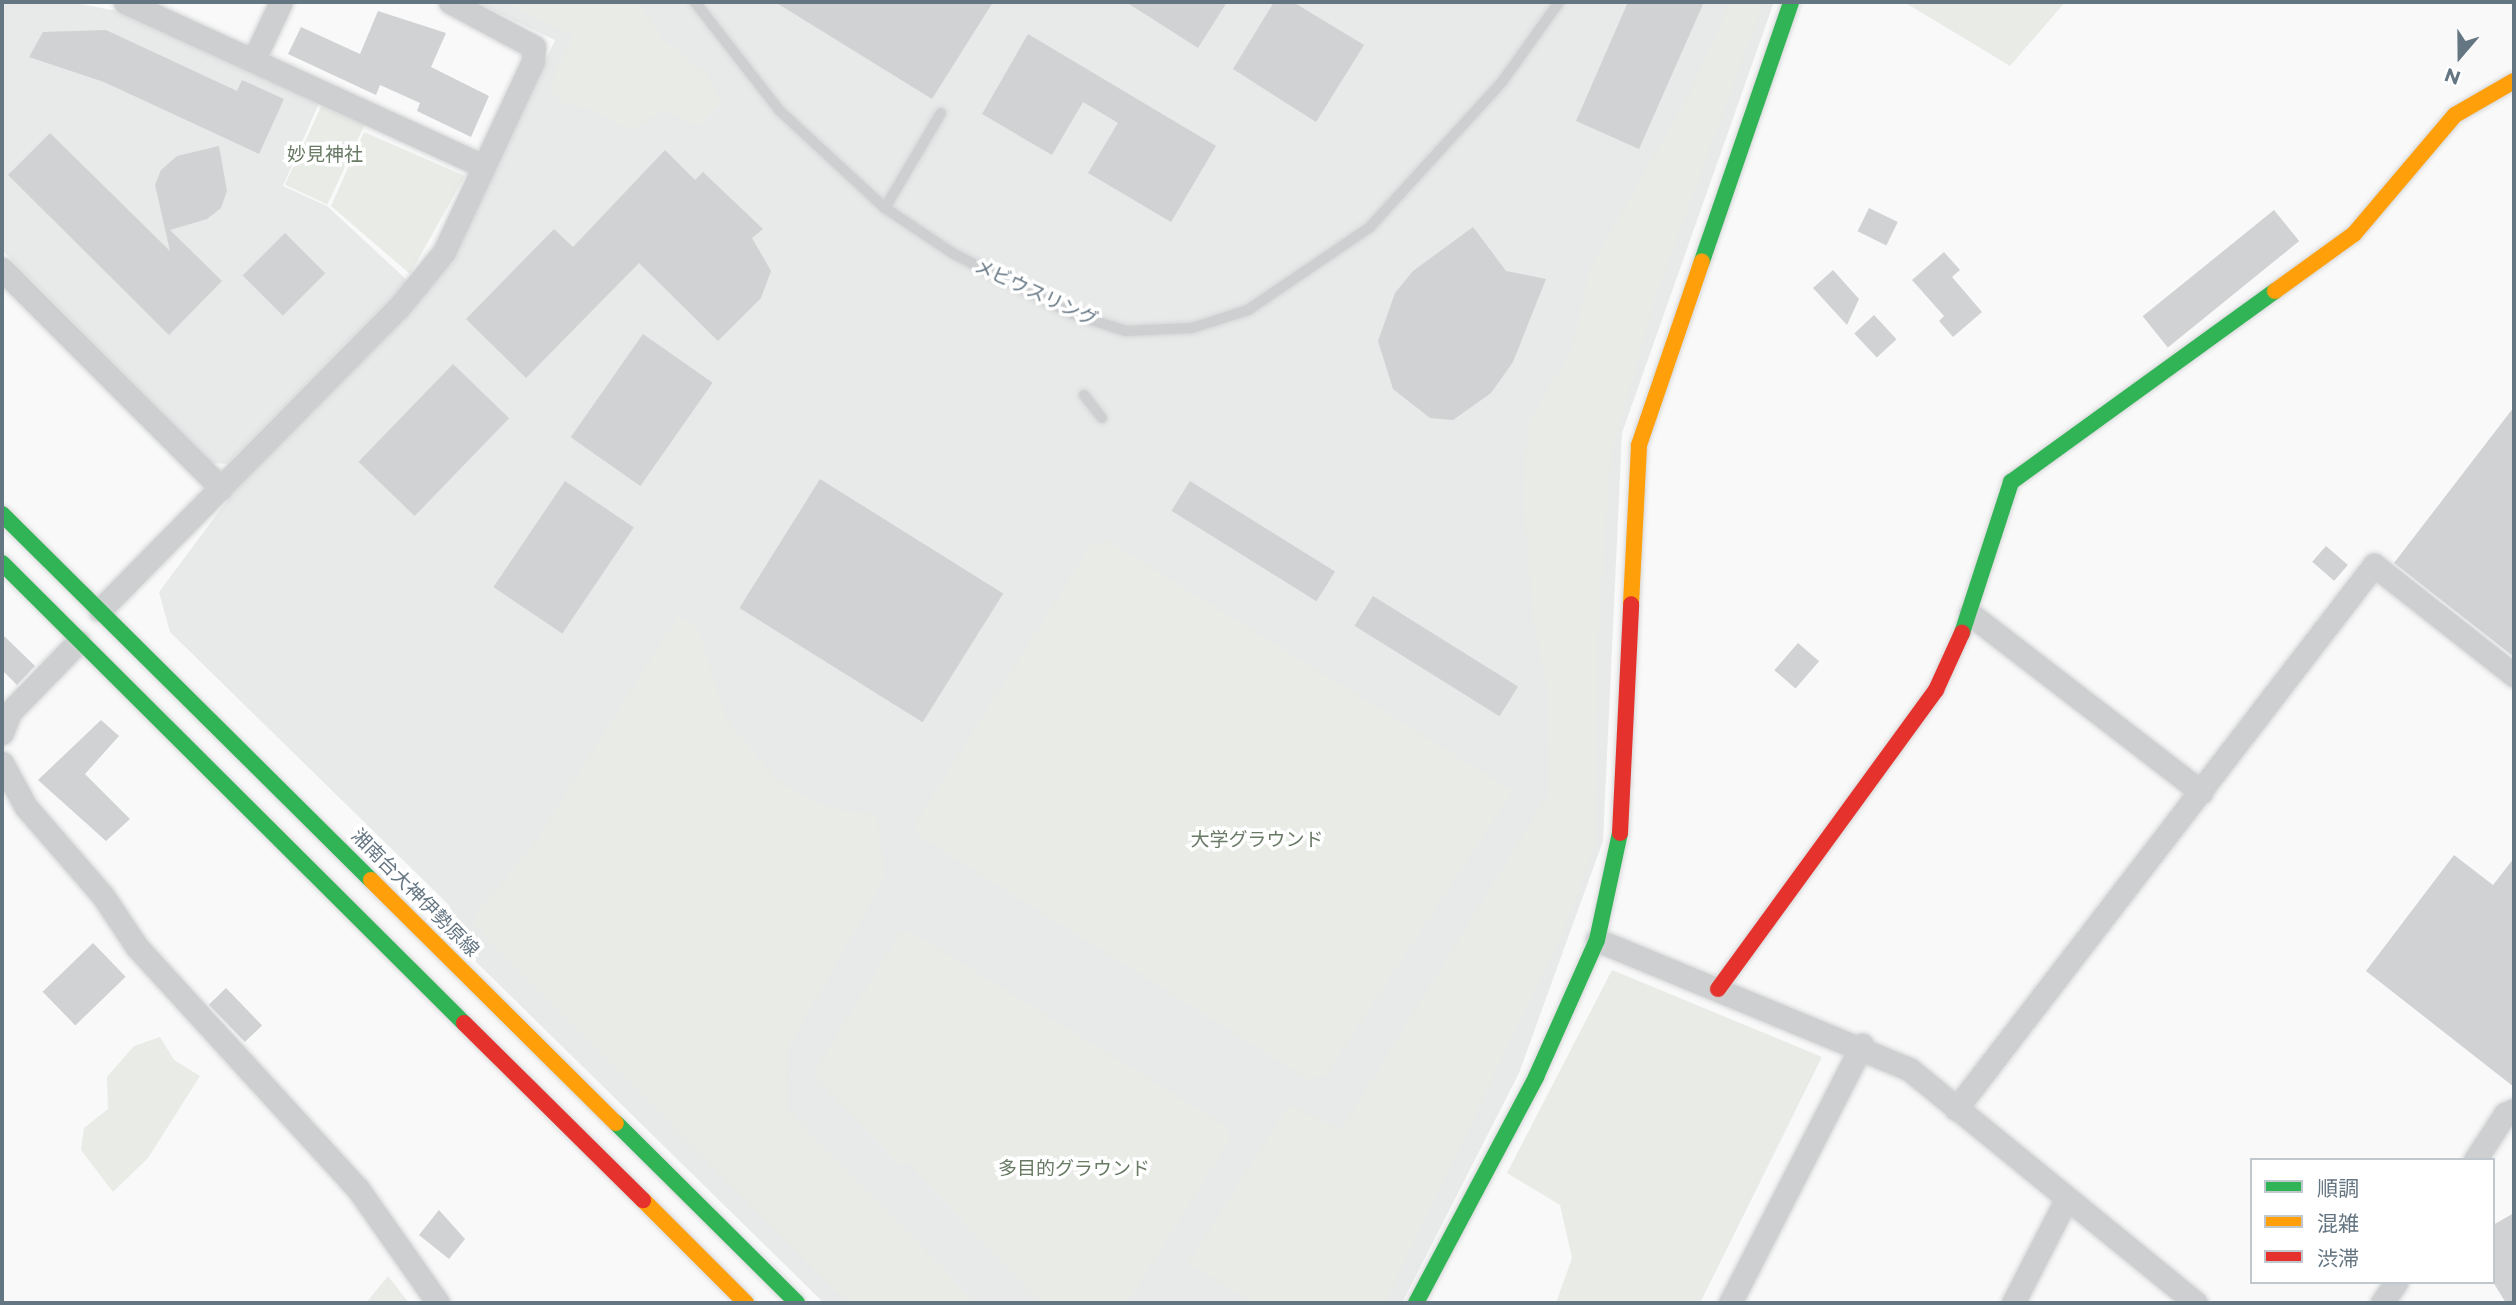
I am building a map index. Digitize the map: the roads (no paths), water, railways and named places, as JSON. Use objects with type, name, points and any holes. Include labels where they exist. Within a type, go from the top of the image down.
[{"type":"street","points":[[125,2],[484,166]]},
{"type":"street","points":[[254,60],[281,2]]},
{"type":"street","points":[[100,610],[422,281],[444,252],[533,61],[534,47],[450,2]]},
{"type":"street","points":[[1416,1303],[1536,1077],[1597,940],[1619,851],[1639,445],[1791,2]]},
{"type":"street","points":[[1718,989],[1936,690],[1970,614],[2011,482],[2354,234],[2455,115],[2514,81]]},
{"type":"street","points":[[2,268],[221,488]]},
{"type":"street","name":"湘南台大神伊勢原線","points":[[2,514],[797,1303]]},
{"type":"street","points":[[2,563],[78,642],[746,1303]]},
{"type":"street","points":[[1956,1109],[2374,565],[2514,676]]},
{"type":"street","points":[[1970,614],[2201,792]]},
{"type":"street","points":[[2,733],[10,712],[78,642]]},
{"type":"street","points":[[2,762],[26,807],[137,947],[358,1189],[438,1303]]},
{"type":"street","points":[[1597,940],[1862,1045],[1909,1069],[2066,1200],[2196,1303]]},
{"type":"street","points":[[1730,1303],[1862,1045]]},
{"type":"street","points":[[2476,1158],[2505,1114],[2514,1110]]},
{"type":"street","points":[[2013,1303],[2066,1200]]},
{"type":"street","points":[[2382,1303],[2395,1284]]},
{"type":"lane","name":"メビウスリング","points":[[695,2],[779,110],[885,208],[954,254],[1073,314],[1126,331],[1192,328],[1248,310],[1288,288],[1370,227],[1493,93],[1559,2]]},
{"type":"lane","points":[[885,208],[941,113]]},
{"type":"lane","points":[[1084,395],[1102,418]]},
{"type":"park label","name":"妙見神社","points":[[325,155]]},
{"type":"park label","name":"大学グラウンド","points":[[1257,840]]},
{"type":"park label","name":"多目的グラウンド","points":[[1074,1169]]}]
